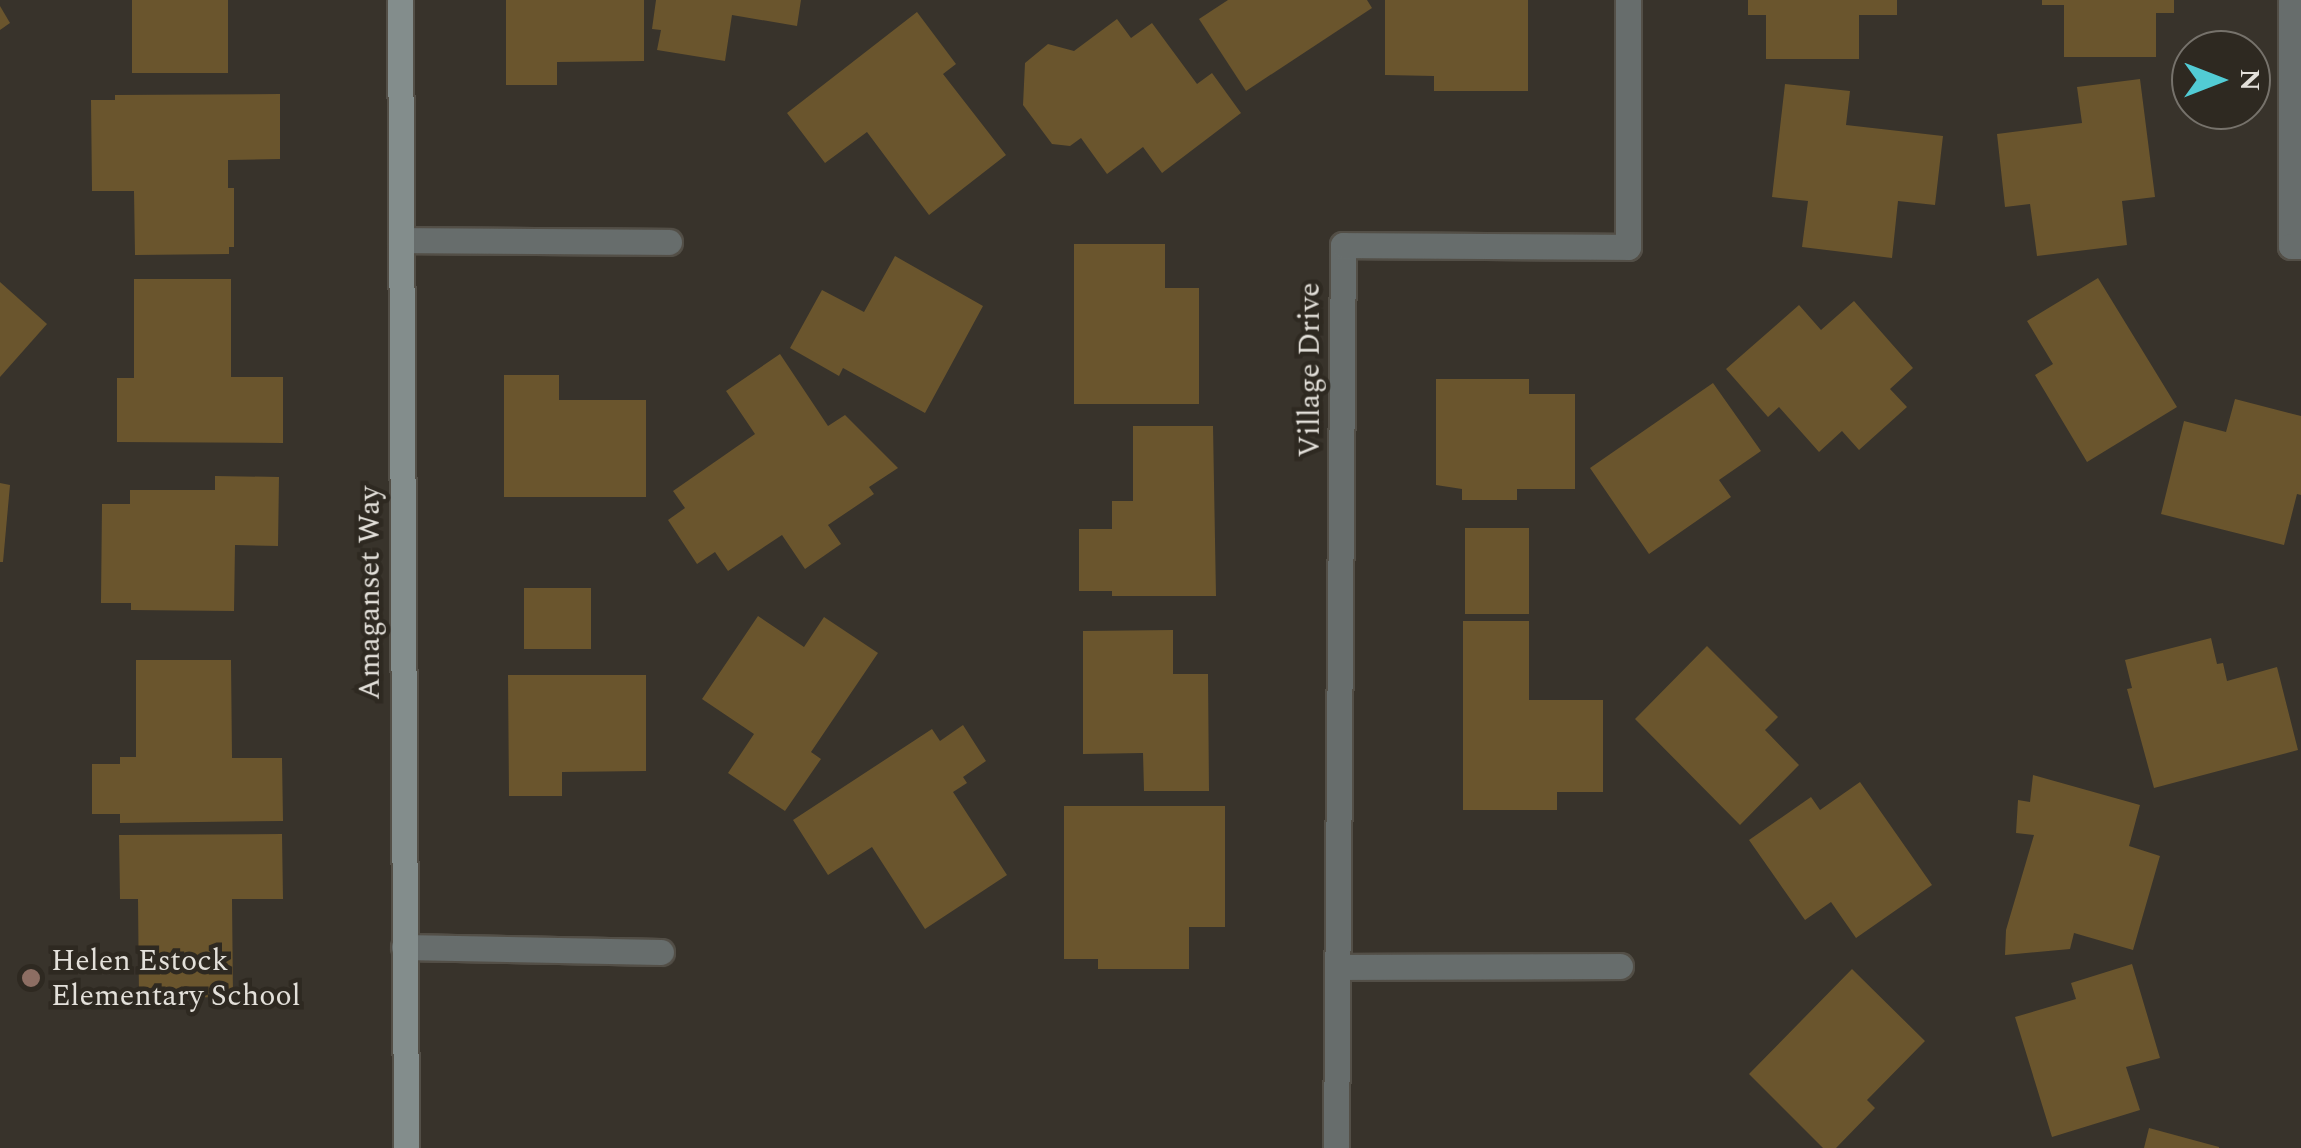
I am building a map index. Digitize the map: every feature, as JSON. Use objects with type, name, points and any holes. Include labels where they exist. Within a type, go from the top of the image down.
[{"type":"street","name":"Amaganset Way","points":[[400,0],[406,1148]]},
{"type":"street","name":"Village Drive","points":[[1336,1148],[1343,245],[1628,247],[1628,0]]},
{"type":"street","points":[[2291,0],[2291,246],[2301,246]]},
{"type":"street","points":[[401,240],[670,242]]},
{"type":"street","points":[[404,947],[661,952]]},
{"type":"street","points":[[1338,967],[1620,966]]},
{"type":"building","points":[[132,0],[228,0],[228,73],[132,73]]},
{"type":"building","points":[[506,0],[644,0],[644,61],[557,62],[557,85],[506,85]]},
{"type":"building","points":[[656,0],[801,0],[797,26],[732,15],[725,61],[657,50],[661,30],[652,29]]},
{"type":"building","points":[[1228,0],[1367,0],[1372,8],[1246,91],[1199,19]]},
{"type":"building","points":[[1385,0],[1528,0],[1528,91],[1434,91],[1434,76],[1385,75]]},
{"type":"building","points":[[1748,0],[1897,0],[1897,15],[1859,15],[1859,59],[1766,59],[1766,15],[1748,15]]},
{"type":"building","points":[[2042,0],[2174,0],[2174,13],[2156,13],[2156,57],[2064,57],[2064,5],[2042,5]]},
{"type":"building","points":[[0,6],[10,23],[0,30]]},
{"type":"building","points":[[917,12],[956,64],[943,74],[1006,155],[929,215],[867,132],[825,163],[787,113]]},
{"type":"building","points":[[1117,19],[1131,38],[1152,23],[1197,84],[1212,73],[1241,113],[1162,173],[1143,147],[1107,174],[1081,138],[1070,146],[1052,144],[1023,105],[1025,63],[1048,44],[1074,51]]},
{"type":"building","points":[[2140,79],[2155,197],[2122,201],[2127,245],[2037,256],[2030,204],[2005,207],[1997,134],[2082,123],[2077,87]]},
{"type":"building","points":[[1785,84],[1850,91],[1846,125],[1943,136],[1935,205],[1898,201],[1892,258],[1802,247],[1808,201],[1772,197]]},
{"type":"building","points":[[280,94],[280,159],[228,160],[228,188],[234,188],[234,247],[229,247],[229,254],[135,255],[134,191],[92,191],[91,100],[115,100],[115,95]]},
{"type":"building","points":[[1074,244],[1165,244],[1165,288],[1199,288],[1199,404],[1074,404]]},
{"type":"building","points":[[895,256],[983,306],[925,413],[843,368],[839,376],[790,348],[822,290],[864,312]]},
{"type":"building","points":[[2098,278],[2177,407],[2087,462],[2035,375],[2053,364],[2027,321]]},
{"type":"building","points":[[134,279],[231,279],[231,377],[283,377],[283,443],[117,442],[117,378],[134,378]]},
{"type":"building","points":[[0,282],[47,324],[0,377]]},
{"type":"building","points":[[1854,301],[1913,368],[1890,389],[1907,407],[1859,450],[1842,431],[1819,452],[1779,407],[1768,417],[1726,369],[1799,305],[1821,330]]},
{"type":"building","points":[[780,354],[828,426],[845,415],[898,468],[869,487],[874,494],[828,525],[841,544],[805,569],[782,535],[728,571],[715,552],[697,564],[668,520],[685,508],[673,491],[755,434],[726,391]]},
{"type":"building","points":[[504,375],[559,375],[559,400],[646,400],[646,497],[504,497]]},
{"type":"building","points":[[1436,379],[1529,379],[1529,394],[1575,394],[1575,489],[1517,489],[1517,500],[1462,500],[1462,489],[1436,485]]},
{"type":"building","points":[[1713,383],[1761,451],[1719,480],[1731,497],[1649,554],[1590,468]]},
{"type":"building","points":[[2235,399],[2301,416],[2301,495],[2297,494],[2284,545],[2161,514],[2184,421],[2226,432]]},
{"type":"building","points":[[1133,426],[1213,426],[1216,596],[1112,596],[1112,591],[1079,591],[1079,529],[1112,529],[1112,501],[1133,501]]},
{"type":"building","points":[[215,476],[279,477],[278,546],[235,545],[234,611],[131,610],[131,603],[101,603],[102,504],[130,504],[130,490],[215,490]]},
{"type":"building","points":[[0,483],[10,485],[3,562],[0,562]]},
{"type":"building","points":[[1465,528],[1529,528],[1529,614],[1465,614]]},
{"type":"building","points":[[524,588],[591,588],[591,649],[524,649]]},
{"type":"building","points":[[758,616],[804,647],[824,617],[878,653],[811,752],[821,759],[785,811],[728,773],[754,734],[702,699]]},
{"type":"building","points":[[1463,621],[1529,621],[1529,700],[1603,700],[1603,792],[1557,792],[1557,810],[1463,810]]},
{"type":"building","points":[[1173,630],[1173,674],[1208,674],[1209,791],[1144,791],[1143,753],[1083,754],[1083,631]]},
{"type":"building","points":[[2211,638],[2217,664],[2223,663],[2227,681],[2277,667],[2298,750],[2154,788],[2127,689],[2132,688],[2125,660]]},
{"type":"building","points":[[1707,646],[1778,717],[1765,730],[1799,765],[1740,825],[1635,719]]},
{"type":"building","points":[[136,660],[231,660],[232,758],[282,758],[283,821],[120,823],[120,814],[92,814],[92,764],[120,764],[120,757],[136,757]]},
{"type":"building","points":[[508,675],[646,675],[646,771],[562,772],[562,796],[509,796]]},
{"type":"building","points":[[963,725],[986,761],[963,777],[967,783],[953,792],[1007,875],[925,929],[872,847],[828,875],[793,820],[932,729],[940,741]]},
{"type":"building","points":[[2033,775],[2140,805],[2129,846],[2160,856],[2133,950],[2074,933],[2070,949],[2005,955],[2006,930],[2034,835],[2016,833],[2018,800],[2030,802]]},
{"type":"building","points":[[1860,782],[1932,885],[1856,938],[1831,902],[1805,920],[1749,840],[1811,797],[1820,810]]},
{"type":"building","points":[[1064,806],[1225,806],[1225,927],[1189,927],[1189,969],[1098,969],[1098,959],[1064,959]]},
{"type":"building","points":[[282,834],[283,899],[232,899],[233,997],[139,998],[138,899],[120,899],[119,835]]},
{"type":"building","points":[[2132,964],[2160,1058],[2126,1067],[2140,1110],[2052,1137],[2015,1017],[2076,999],[2071,983]]},
{"type":"building","points":[[1852,969],[1925,1041],[1867,1100],[1875,1108],[1836,1148],[1823,1148],[1749,1074]]},
{"type":"building","points":[[2149,1128],[2219,1147],[2219,1148],[2144,1148]]},
{"type":"place","name":"Helen Estock Elementary School","points":[[31,978]]}]
